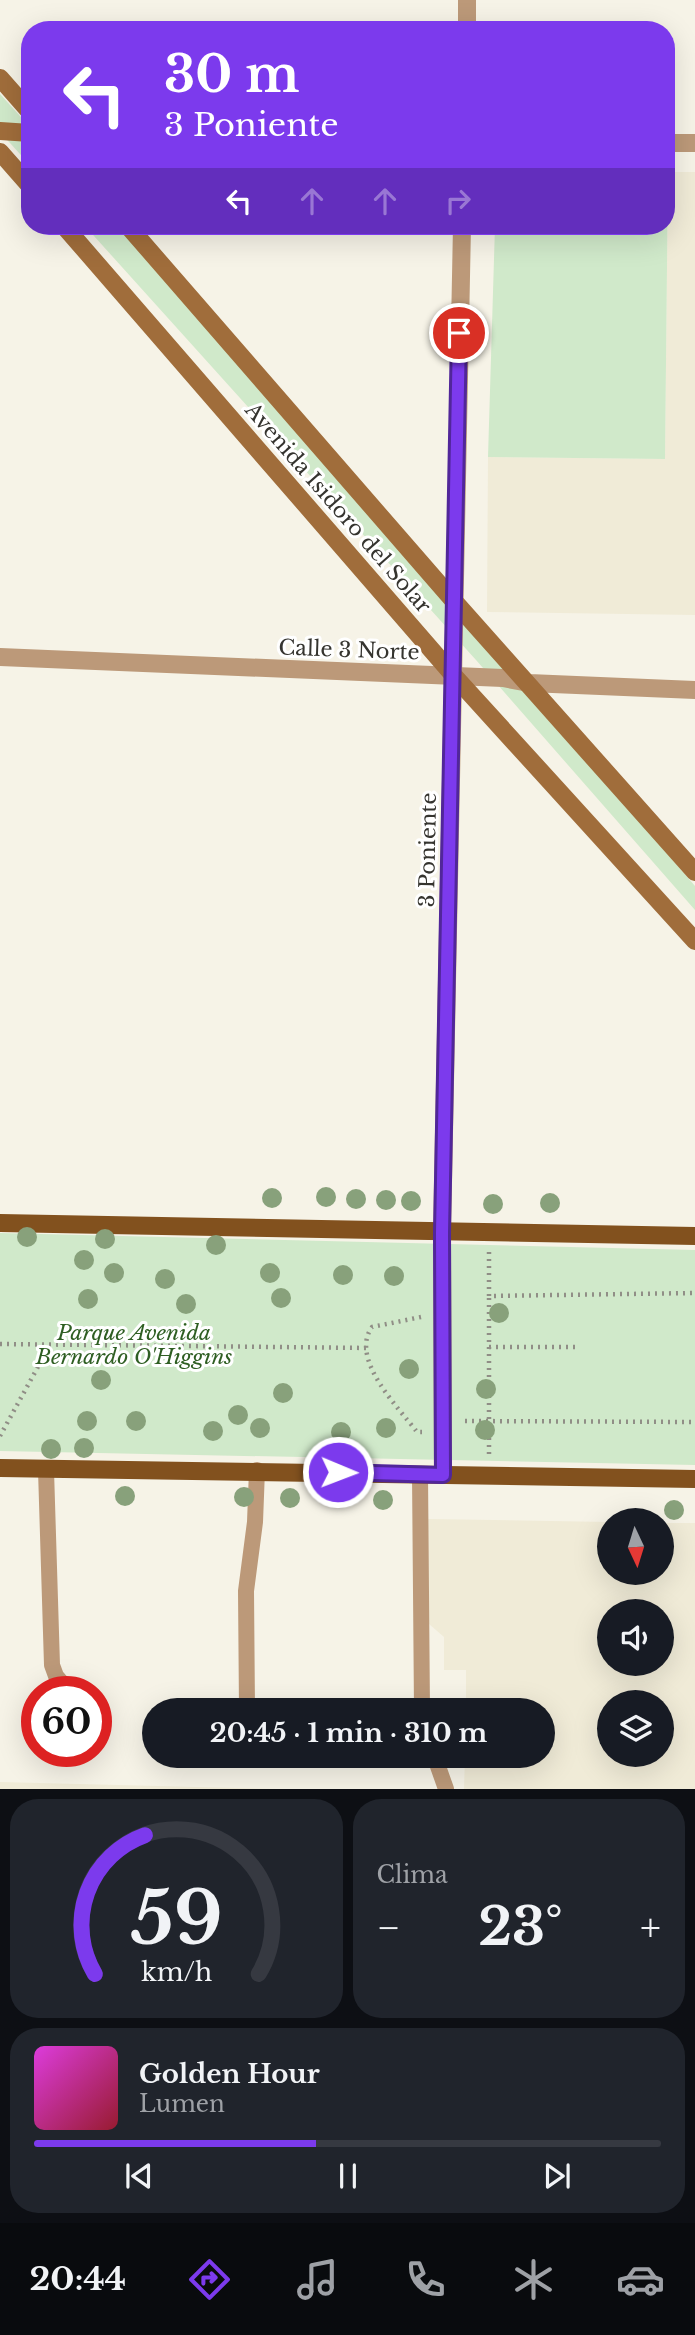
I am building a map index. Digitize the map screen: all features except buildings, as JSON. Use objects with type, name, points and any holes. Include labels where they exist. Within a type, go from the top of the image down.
[{"type":"main road","points":[[0,78],[21,102]]},
{"type":"main road","points":[[0,131],[21,132]]},
{"type":"main road","points":[[0,152],[21,176]]},
{"type":"main road","name":"Avenida Isidoro del Solar","points":[[72,235],[455,677],[695,941]]},
{"type":"main road","name":"Avenida Isidoro del Solar","points":[[136,235],[453,600],[529,682],[695,872]]},
{"type":"main road","points":[[0,1223],[695,1236]]},
{"type":"main road","points":[[0,1468],[695,1479]]},
{"type":"street","points":[[467,0],[467,21]]},
{"type":"street","points":[[675,143],[695,143]]},
{"type":"street","name":"3 Poniente","points":[[443,1475],[442,1233],[462,235]]},
{"type":"street","name":"Calle 3 Norte","points":[[0,657],[503,678],[529,682],[695,690]]},
{"type":"lane","points":[[46,1470],[52,1665],[56,1676]]},
{"type":"lane","points":[[247,1698],[246,1591],[255,1522],[257,1470]]},
{"type":"lane","points":[[420,1474],[422,1698]]},
{"type":"lane","points":[[439,1768],[446,1789]]},
{"type":"path","points":[[479,1248],[489,1248],[489,1475]]},
{"type":"path","points":[[489,1296],[695,1293]]},
{"type":"path","points":[[430,1313],[372,1327],[369,1348],[370,1371],[417,1432],[463,1432],[463,1421],[695,1422]]},
{"type":"path","points":[[0,1344],[369,1348]]},
{"type":"path","points":[[0,1436],[51,1344]]},
{"type":"path","points":[[489,1347],[577,1347]]},
{"type":"shaded area","points":[[675,172],[695,172],[695,615],[487,612],[488,457],[665,459],[667,235],[675,235]]},
{"type":"shaded area","points":[[428,1519],[597,1522],[597,1586],[674,1586],[674,1523],[695,1523],[695,1789],[464,1789],[465,1768],[555,1768],[555,1698],[466,1698],[466,1670],[444,1670],[444,1637],[429,1624]]},
{"type":"shaded area","points":[[0,1782],[278,1789],[0,1789]]},
{"type":"green space","points":[[0,94],[21,117],[21,155],[0,132]]},
{"type":"green space","points":[[93,235],[125,235],[521,683],[695,886],[695,910],[476,660]]},
{"type":"green space","points":[[495,235],[667,235],[665,459],[488,457]]},
{"type":"green space","name":"Parque Avenida Bernardo O'Higgins","points":[[0,1233],[695,1250],[695,1465],[0,1451]]},
{"type":"route","points":[[338,1472],[443,1475],[442,1233],[455,677],[453,600],[459,333]]}]
